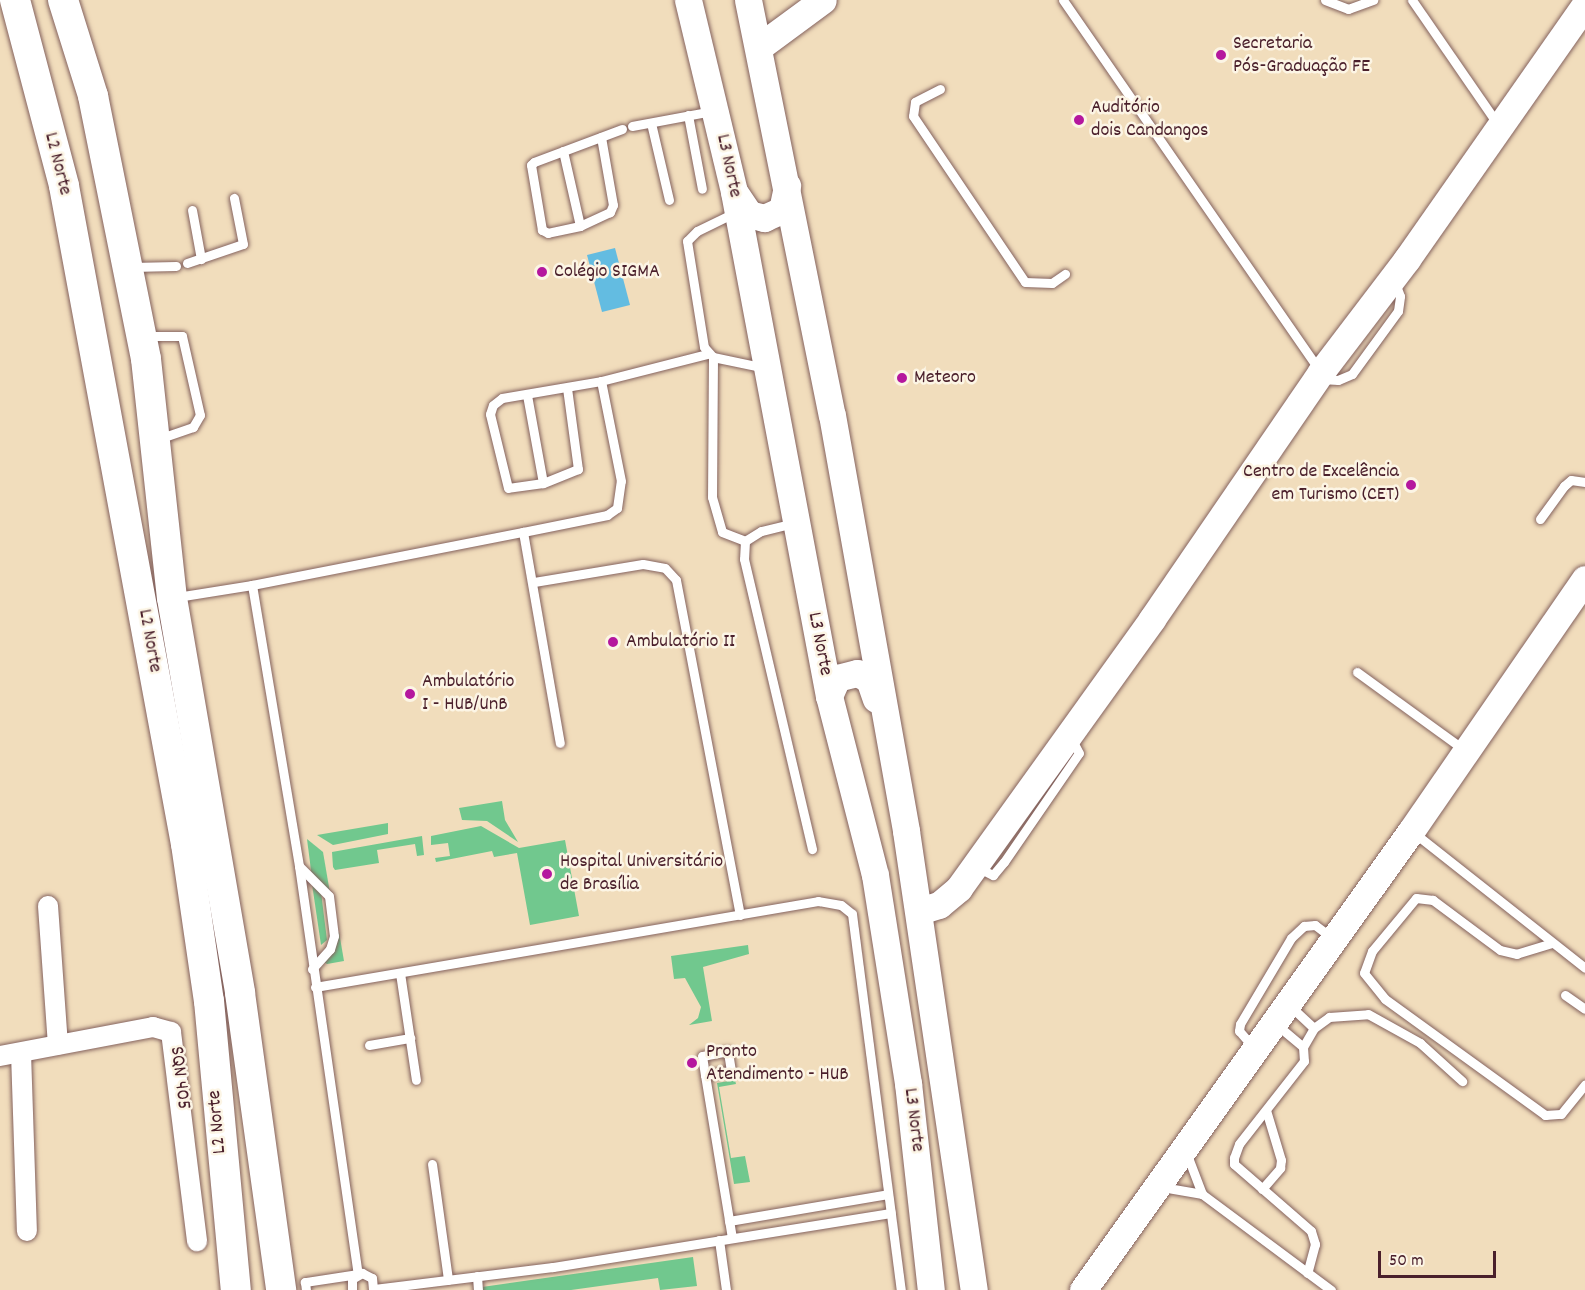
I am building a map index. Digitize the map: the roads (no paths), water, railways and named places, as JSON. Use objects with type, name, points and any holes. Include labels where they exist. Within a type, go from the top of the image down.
[{"type":"main road","name":"L2 Norte","points":[[15,0],[64,186],[186,844],[209,1001],[226,1216],[236,1290]]},
{"type":"main road","name":"L2 Norte","points":[[63,0],[93,96],[121,230],[140,337],[172,598],[240,993],[272,1209],[281,1290]]},
{"type":"main road","name":"L3 Norte","points":[[688,0],[736,201],[829,696],[867,839],[883,919],[910,1094],[931,1290]]},
{"type":"main road","name":"L3 Norte","points":[[748,0],[832,415],[919,911],[974,1290]]},
{"type":"main road","points":[[759,47],[823,0]]},
{"type":"main road","points":[[919,911],[939,905],[959,888],[1069,736],[1318,375],[1392,279],[1585,5]]},
{"type":"main road","points":[[64,186],[82,197],[95,195],[102,193],[109,176]]},
{"type":"main road","points":[[736,201],[749,214],[764,218],[782,210],[787,186]]},
{"type":"main road","points":[[74,240],[80,229],[98,220],[121,230]]},
{"type":"main road","points":[[1083,1290],[1279,1012],[1412,831],[1585,579]]},
{"type":"main road","points":[[829,696],[837,678],[863,674],[869,679],[885,726]]},
{"type":"main road","points":[[226,1216],[239,1203],[257,1201],[272,1209]]},
{"type":"street","points":[[48,906],[58,1045]]},
{"type":"street","name":"SQN 405","points":[[0,1056],[153,1027],[171,1032],[197,1241]]},
{"type":"street","points":[[21,1053],[27,1231]]},
{"type":"lane","points":[[1064,0],[1318,375]]},
{"type":"lane","points":[[1325,0],[1348,9],[1373,0]]},
{"type":"lane","points":[[1412,0],[1499,125]]},
{"type":"lane","points":[[940,89],[915,102],[914,116],[1025,282],[1052,283],[1065,274]]},
{"type":"lane","points":[[632,126],[716,110]]},
{"type":"lane","points":[[687,115],[702,189]]},
{"type":"lane","points":[[651,123],[669,200]]},
{"type":"lane","points":[[601,137],[613,205],[605,218],[548,233],[539,224],[531,165],[563,151],[622,129]]},
{"type":"lane","points":[[563,151],[580,226]]},
{"type":"lane","points":[[187,263],[243,244],[234,198]]},
{"type":"lane","points":[[736,201],[687,241],[710,355],[712,497],[722,532],[745,541]]},
{"type":"lane","points":[[192,210],[201,259]]},
{"type":"lane","points":[[128,267],[176,266]]},
{"type":"lane","points":[[140,337],[182,336],[200,415],[193,427],[154,440]]},
{"type":"lane","points":[[567,388],[578,469],[543,483],[508,488],[490,414],[493,405],[502,398],[601,381],[710,355],[767,368]]},
{"type":"lane","points":[[172,598],[252,585],[607,514],[617,508],[621,481],[601,381]]},
{"type":"lane","points":[[527,395],[543,483]]},
{"type":"lane","points":[[1540,519],[1571,480],[1585,482]]},
{"type":"lane","points":[[745,541],[761,531],[796,522]]},
{"type":"lane","points":[[523,532],[534,582],[560,743]]},
{"type":"lane","points":[[745,541],[744,559],[812,849]]},
{"type":"lane","points":[[534,582],[643,564],[665,568],[676,580],[740,915]]},
{"type":"lane","points":[[252,585],[299,866],[312,969],[358,1274]]},
{"type":"lane","points":[[1357,672],[1465,751]]},
{"type":"lane","points":[[1412,831],[1585,968]]},
{"type":"lane","points":[[299,866],[328,896],[334,936],[330,949],[312,969]]},
{"type":"lane","points":[[1552,943],[1517,954],[1500,950],[1433,900],[1416,898],[1372,951],[1364,973],[1366,981],[1385,999],[1545,1115],[1560,1114],[1585,1084]]},
{"type":"lane","points":[[315,987],[818,902],[841,905],[852,914],[901,1290]]},
{"type":"lane","points":[[1254,1048],[1239,1031],[1240,1024],[1292,938],[1304,927],[1316,926],[1332,939]]},
{"type":"lane","points":[[400,972],[416,1080]]},
{"type":"lane","points":[[1565,995],[1585,1009]]},
{"type":"lane","points":[[1279,1012],[1314,1028]]},
{"type":"lane","points":[[1279,1012],[1303,1047],[1304,1061],[1239,1144],[1234,1164],[1302,1221],[1314,1238],[1307,1273]]},
{"type":"lane","points":[[1303,1047],[1314,1028],[1329,1017],[1368,1014],[1420,1043],[1462,1081]]},
{"type":"lane","points":[[369,1045],[410,1038]]},
{"type":"lane","points":[[705,1075],[732,1238]]},
{"type":"lane","points":[[1262,1189],[1280,1168],[1281,1160],[1266,1110]]},
{"type":"lane","points":[[1184,1147],[1202,1194]]},
{"type":"lane","points":[[432,1164],[448,1280]]},
{"type":"lane","points":[[1157,1186],[1202,1194],[1331,1290]]},
{"type":"lane","points":[[729,1221],[888,1194]]},
{"type":"lane","points":[[306,1290],[305,1282],[358,1274],[370,1275],[373,1289],[477,1276],[891,1213]]},
{"type":"lane","points":[[719,1240],[726,1290]]},
{"type":"lane","points":[[352,1290],[352,1279],[358,1274]]},
{"type":"lane","points":[[477,1276],[478,1290]]},
{"type":"water","points":[[615,248],[630,305],[602,312],[587,255]]},
{"type":"place","name":"Secretaria Pós-Graduação FE","points":[[1221,55]]},
{"type":"place","name":"Auditório dois Candangos","points":[[1079,120]]},
{"type":"place","name":"Colégio SIGMA","points":[[542,272]]},
{"type":"place","name":"Meteoro","points":[[902,378]]},
{"type":"place","name":"Centro de Excelência em Turismo (CET)","points":[[1411,485]]},
{"type":"place","name":"Ambulatório II","points":[[613,642]]},
{"type":"place","name":"Ambulatório I - HUB/UnB","points":[[410,694]]},
{"type":"place","name":"Hospital Universitário de Brasília","points":[[547,874]]},
{"type":"place","name":"Pronto Atendimento - HUB","points":[[692,1063]]}]
